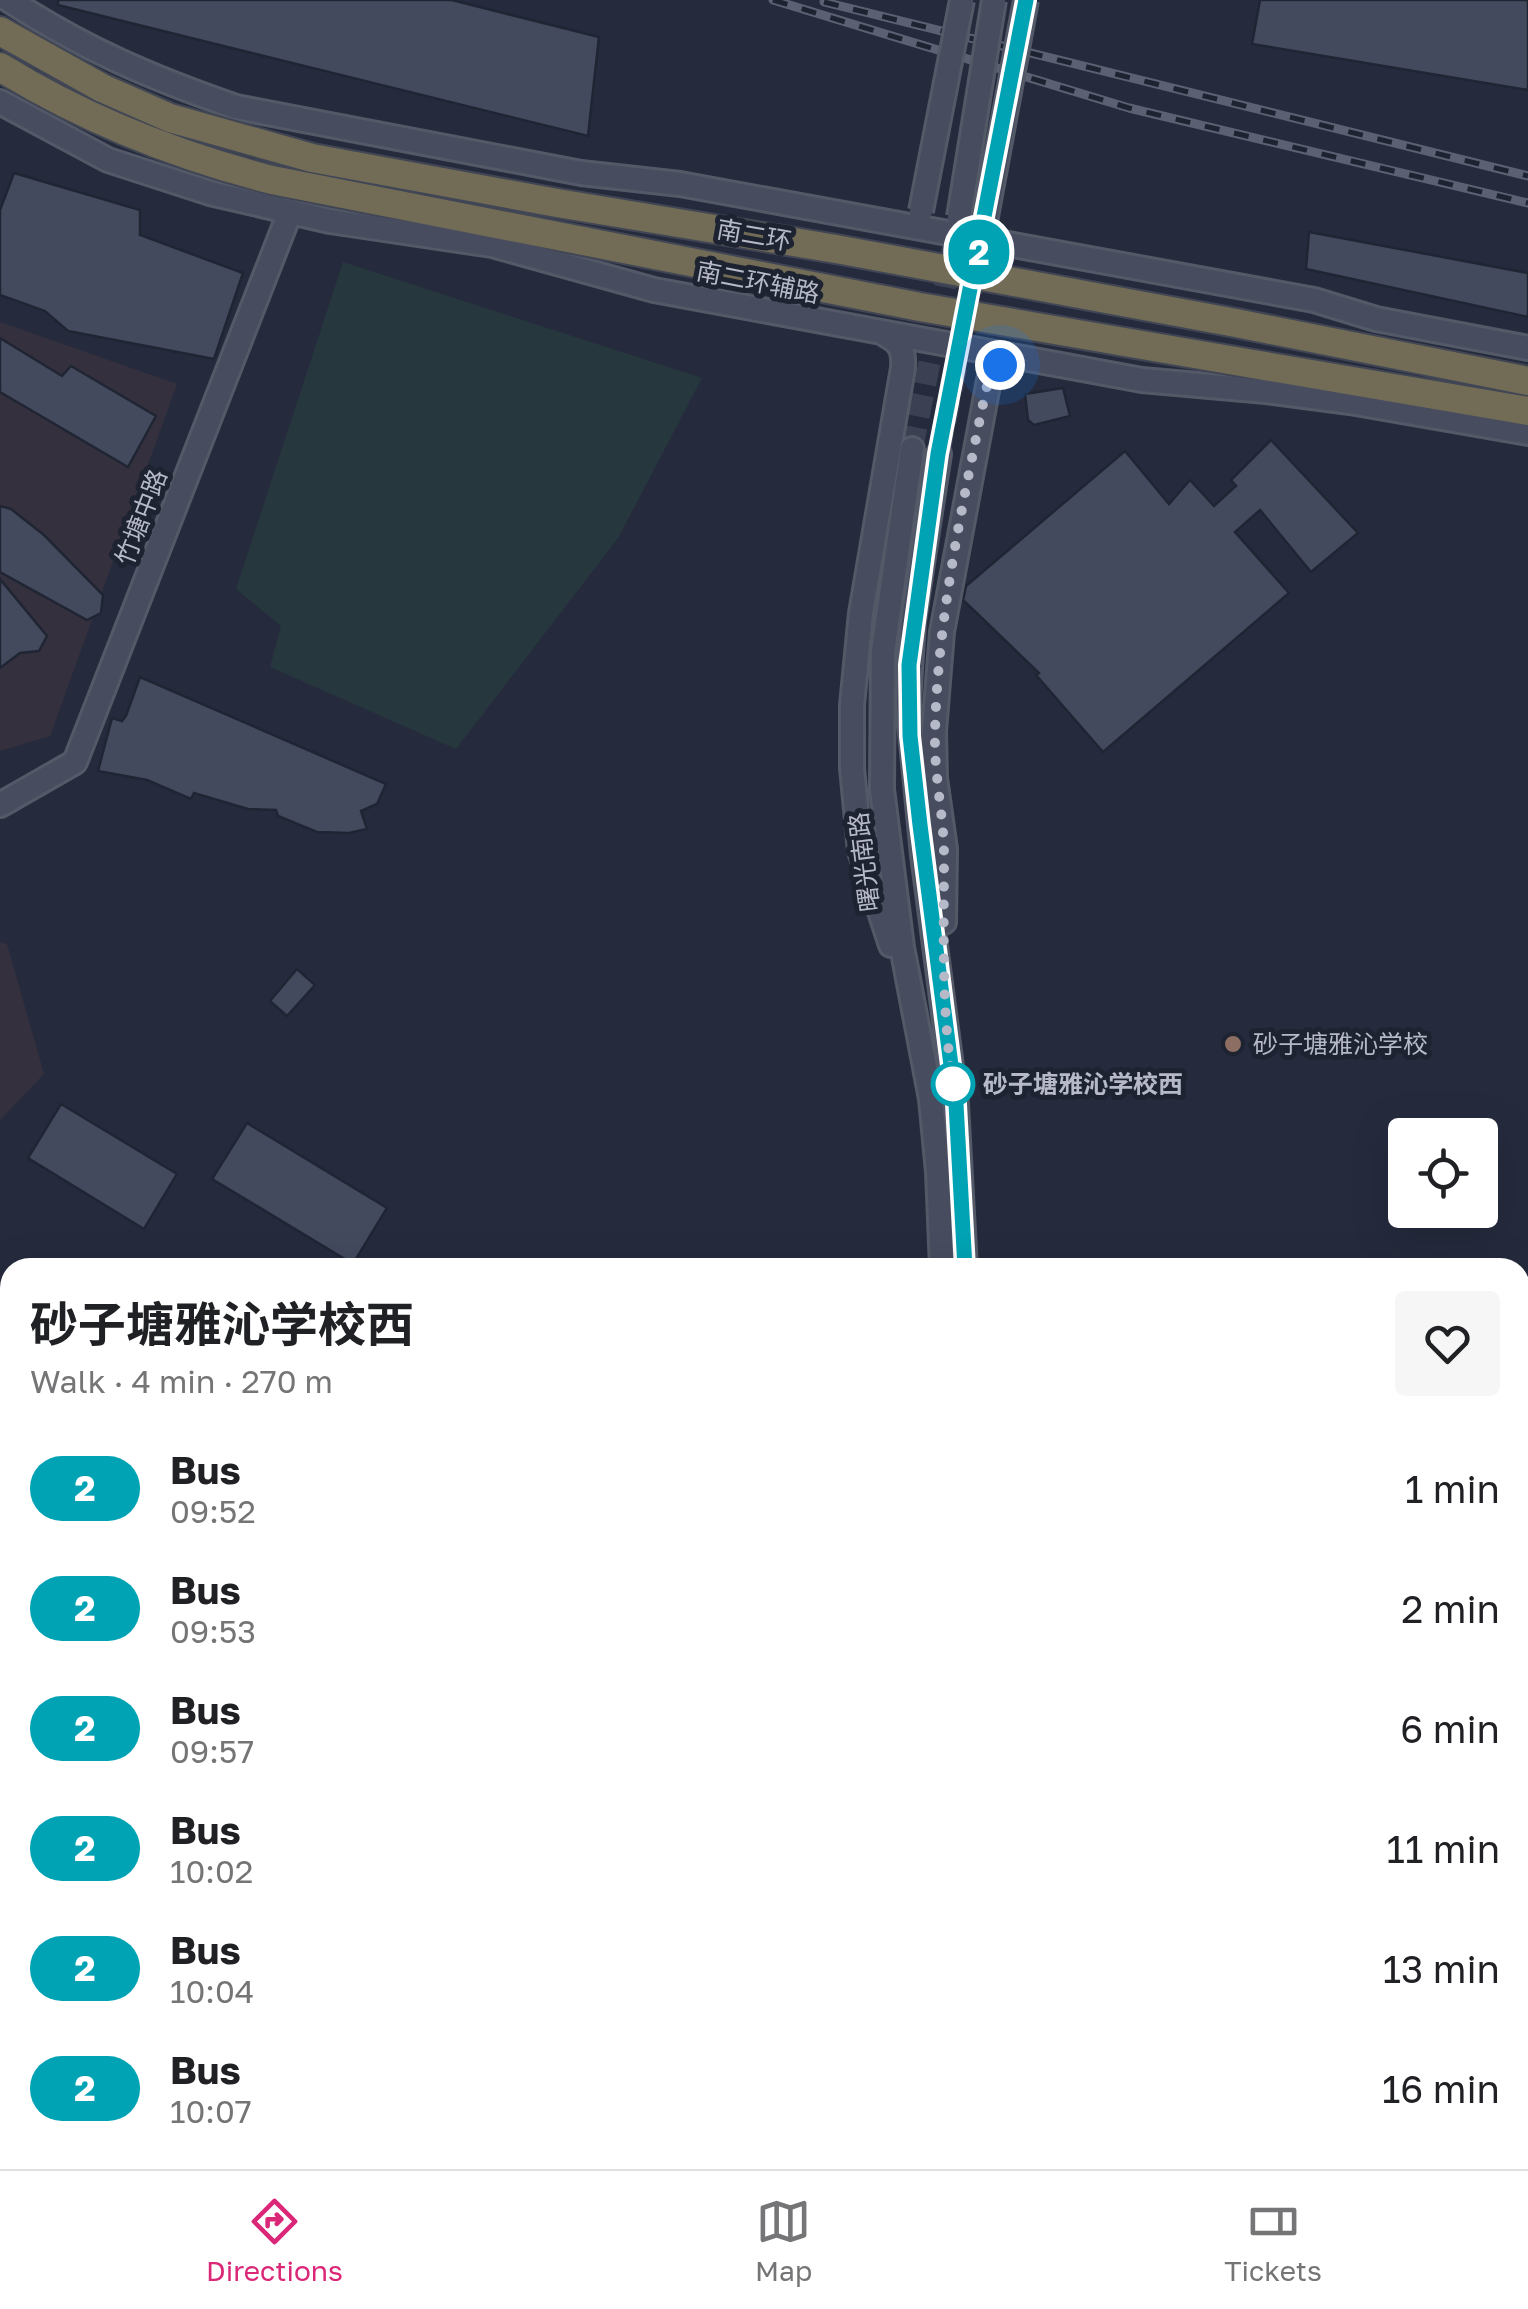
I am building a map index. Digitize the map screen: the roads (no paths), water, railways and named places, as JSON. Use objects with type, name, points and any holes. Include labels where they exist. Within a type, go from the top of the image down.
[{"type":"highway","name":"南二环","points":[[0,31],[102,88],[170,118],[312,158],[1218,320],[1528,381]]},
{"type":"highway","name":"南二环","points":[[0,68],[86,116],[143,140],[199,161],[272,180],[920,307],[1528,411]]},
{"type":"main road","points":[[9,0],[66,37],[236,107],[581,173],[913,219],[1314,300],[1376,319],[1528,348]]},
{"type":"main road","points":[[913,219],[962,0]]},
{"type":"main road","points":[[959,217],[994,0]]},
{"type":"main road","points":[[984,222],[1026,0]]},
{"type":"main road","name":"南二环辅路","points":[[0,102],[108,160],[210,194],[330,222],[492,245],[654,290],[1022,359],[1142,380],[1266,390],[1350,402],[1528,433]]},
{"type":"main road","name":"竹塘中路","points":[[0,805],[75,762],[290,212]]},
{"type":"main road","points":[[882,334],[902,348],[904,368],[861,612],[852,705],[852,768],[860,850],[912,1007]]},
{"type":"main road","points":[[943,1005],[944,850],[934,732],[942,632],[989,380],[1000,365],[1022,359]]},
{"type":"main road","name":"曙光南路","points":[[912,450],[884,637],[881,740],[890,856],[912,1007],[932,1098],[942,1258]]},
{"type":"main road","points":[[938,454],[913,622],[908,702],[923,855],[956,1104],[964,1258]]},
{"type":"tunnel","points":[[912,449],[959,217]]},
{"type":"tunnel","points":[[939,454],[985,222]]},
{"type":"railway","points":[[773,0],[1129,108],[1528,203]]},
{"type":"railway","points":[[824,2],[1528,176]]},
{"type":"place","name":"砂子塘雅沁学校","points":[[1233,1044]]},
{"type":"place","name":"砂子塘雅沁学校西","points":[[953,1084]]}]
